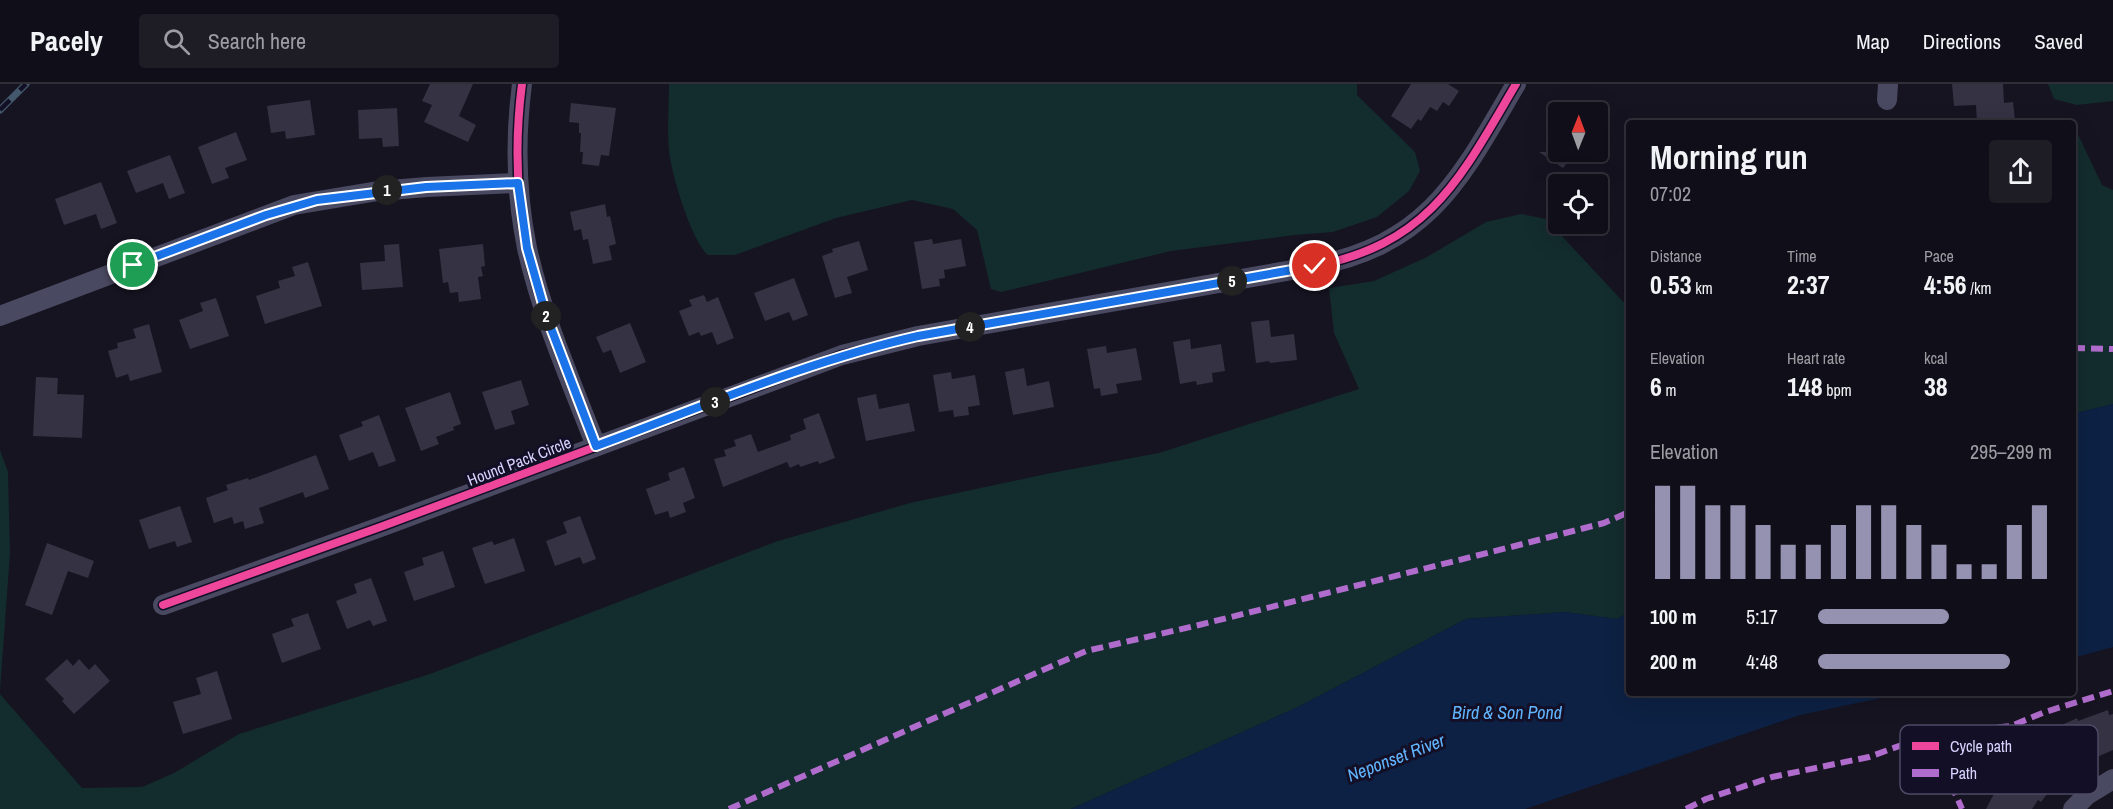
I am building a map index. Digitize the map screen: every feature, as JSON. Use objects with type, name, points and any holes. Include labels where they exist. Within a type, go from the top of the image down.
[{"type":"street","points":[[522,84],[517,143],[518,183],[527,248],[546,315],[596,446]]},
{"type":"street","name":"Hound Pack Circle","points":[[163,605],[383,526],[809,367],[876,345],[1315,266],[1358,255],[1398,235],[1417,222],[1449,192],[1516,84]]},
{"type":"street","points":[[0,316],[294,205],[378,191],[518,183]]},
{"type":"street","points":[[2098,787],[2113,778]]},
{"type":"street","points":[[2073,809],[2088,794]]},
{"type":"green space","points":[[669,84],[1357,84],[1357,95],[1415,152],[1420,171],[1409,191],[1377,217],[1333,232],[1171,251],[1001,292],[991,289],[977,230],[953,209],[912,200],[836,218],[735,255],[708,255],[695,236],[674,174],[668,142]]},
{"type":"green space","points":[[2048,84],[2113,84],[2113,101],[2077,105],[2054,99]]},
{"type":"green space","points":[[2076,130],[2102,185],[2113,190],[2113,404],[2076,413]]},
{"type":"green space","points":[[1521,214],[1546,219],[1548,234],[1560,234],[1626,305],[1626,614],[1617,619],[1565,612],[1466,619],[1298,707],[1071,809],[0,809],[0,694],[82,788],[142,787],[174,773],[239,734],[430,674],[778,541],[910,503],[1159,453],[1359,389],[1334,333],[1329,288],[1374,281],[1427,257],[1486,222]]},
{"type":"green space","points":[[0,450],[8,472],[10,553],[0,691]]},
{"type":"water","points":[[2113,404],[2113,647],[2076,657],[2076,413]]},
{"type":"water","name":"Bird & Son Pond","points":[[1565,612],[1617,619],[1626,614],[1626,696],[1891,696],[1800,715],[1525,809],[1071,809],[1298,707],[1466,619]]},
{"type":"building","points":[[430,84],[473,84],[459,116],[476,125],[468,142],[424,122],[432,105],[422,101]]},
{"type":"building","points":[[1411,84],[1448,84],[1459,91],[1449,106],[1443,102],[1437,111],[1430,107],[1421,121],[1418,119],[1411,129],[1391,116]]},
{"type":"building","points":[[1952,84],[2003,84],[2004,103],[2013,102],[2015,120],[1977,120],[1976,105],[1954,106]]},
{"type":"building","points":[[310,100],[315,135],[286,139],[285,131],[271,133],[267,106]]},
{"type":"building","points":[[571,103],[616,108],[609,156],[601,155],[599,166],[582,164],[583,152],[580,152],[579,123],[569,122]]},
{"type":"building","points":[[397,108],[399,146],[383,147],[382,138],[359,139],[358,110]]},
{"type":"building","points":[[236,132],[247,160],[225,168],[229,178],[212,184],[198,147]]},
{"type":"building","points":[[1539,152],[1548,152],[1548,158]]},
{"type":"building","points":[[170,155],[185,193],[169,199],[163,183],[136,193],[127,171]]},
{"type":"building","points":[[1554,162],[1568,162],[1563,168]]},
{"type":"building","points":[[101,182],[117,223],[101,229],[96,214],[64,225],[55,199]]},
{"type":"building","points":[[605,204],[616,244],[609,246],[612,260],[593,264],[588,239],[583,240],[581,229],[574,231],[570,212]]},
{"type":"building","points":[[932,239],[933,244],[961,239],[966,266],[944,270],[945,278],[939,279],[940,286],[922,289],[914,242]]},
{"type":"building","points":[[859,241],[868,270],[847,277],[852,293],[835,298],[822,256],[833,252],[832,249]]},
{"type":"building","points":[[399,244],[403,287],[362,290],[360,263],[385,261],[384,245]]},
{"type":"building","points":[[483,244],[485,266],[481,267],[483,276],[478,277],[481,299],[459,302],[458,292],[450,293],[448,282],[443,283],[439,249]]},
{"type":"building","points":[[308,262],[322,306],[265,324],[256,296],[280,288],[278,281],[295,276],[292,267]]},
{"type":"building","points":[[794,278],[808,315],[793,321],[789,312],[765,321],[754,293]]},
{"type":"building","points":[[704,295],[707,302],[718,297],[734,338],[717,345],[712,332],[701,336],[699,332],[689,336],[679,311],[692,306],[689,300]]},
{"type":"building","points":[[216,298],[229,336],[190,349],[179,320],[203,311],[200,303]]},
{"type":"building","points":[[1269,320],[1271,337],[1294,334],[1297,360],[1256,363],[1251,322]]},
{"type":"building","points":[[630,323],[646,362],[620,373],[611,350],[603,353],[596,337]]},
{"type":"building","points":[[149,324],[162,372],[130,381],[128,374],[116,378],[108,351],[118,348],[117,343],[136,338],[133,329]]},
{"type":"building","points":[[1190,339],[1191,349],[1221,344],[1225,371],[1212,373],[1213,382],[1197,385],[1196,381],[1180,384],[1173,342]]},
{"type":"building","points":[[1106,346],[1107,353],[1136,348],[1142,380],[1116,384],[1118,393],[1101,396],[1100,388],[1094,389],[1087,349]]},
{"type":"building","points":[[1024,368],[1027,386],[1049,381],[1054,407],[1013,415],[1005,372]]},
{"type":"building","points":[[951,372],[952,379],[975,375],[980,405],[968,407],[969,415],[954,417],[953,410],[939,412],[933,375]]},
{"type":"building","points":[[36,377],[58,378],[57,394],[84,395],[82,438],[33,436]]},
{"type":"building","points":[[521,380],[529,405],[511,411],[515,424],[495,430],[482,392]]},
{"type":"building","points":[[450,392],[461,424],[453,427],[454,430],[436,437],[439,444],[421,451],[405,408]]},
{"type":"building","points":[[876,394],[879,409],[909,403],[915,431],[866,441],[857,398]]},
{"type":"building","points":[[819,413],[835,458],[819,464],[818,461],[790,468],[787,462],[723,487],[714,459],[726,456],[724,450],[736,446],[734,440],[751,434],[758,452],[791,440],[790,435],[806,429],[803,419]]},
{"type":"building","points":[[379,415],[396,461],[379,467],[373,452],[349,461],[339,435],[363,426],[361,422]]},
{"type":"building","points":[[316,455],[329,489],[305,498],[303,492],[259,508],[264,523],[245,529],[243,521],[234,524],[232,517],[214,523],[206,498],[228,490],[226,485],[248,478],[249,480]]},
{"type":"building","points":[[684,467],[695,498],[683,503],[686,512],[670,518],[668,511],[655,515],[646,489],[670,480],[668,473]]},
{"type":"building","points":[[180,506],[192,542],[177,547],[175,541],[149,549],[139,520]]},
{"type":"building","points":[[580,516],[596,559],[583,564],[580,557],[555,566],[546,541],[567,533],[563,522]]},
{"type":"building","points":[[514,538],[525,571],[485,584],[472,548],[492,541],[494,545]]},
{"type":"building","points":[[47,543],[94,561],[88,578],[68,571],[52,615],[25,605]]},
{"type":"building","points":[[443,551],[455,587],[414,601],[404,572],[424,565],[422,558]]},
{"type":"building","points":[[371,578],[387,621],[373,626],[370,620],[347,629],[336,601],[357,593],[354,584]]},
{"type":"building","points":[[308,613],[321,649],[282,663],[272,634],[294,626],[291,619]]},
{"type":"building","points":[[67,659],[73,666],[79,659],[89,670],[95,664],[110,681],[74,714],[62,701],[64,699],[45,679]]},
{"type":"building","points":[[217,671],[232,719],[183,734],[173,702],[201,694],[196,678]]},
{"type":"building","points":[[2108,710],[2109,715],[2113,714],[2113,750],[2098,757],[2098,725],[2062,725],[2077,718],[2078,721]]},
{"type":"building","points":[[1994,794],[2047,794],[2041,802],[2038,800],[2032,809],[1986,809]]},
{"type":"railway","points":[[0,110],[26,84]]},
{"type":"marked path","points":[[2076,348],[2113,349]]},
{"type":"marked path","points":[[729,809],[1086,651],[1515,546],[1604,523],[1626,513]]},
{"type":"marked path","points":[[2013,725],[2045,712],[2113,691]]},
{"type":"marked path","points":[[1686,809],[1706,799],[1772,777],[1869,757],[1900,746]]},
{"type":"marked path","points":[[1955,794],[1962,809]]},
{"type":"cycle path","points":[[522,84],[518,125],[518,166],[527,248],[549,323],[596,446]]},
{"type":"cycle path","points":[[163,605],[383,526],[842,355],[918,336],[1315,266],[1355,255],[1388,241],[1415,223],[1438,201],[1478,148],[1516,84]]},
{"type":"route","points":[[133,265],[294,205],[317,200],[378,191],[518,183],[527,248],[546,315],[596,446],[842,355],[876,345],[1315,266]]},
{"type":"water label","name":"Neponset River","points":[[1396,758]]}]
